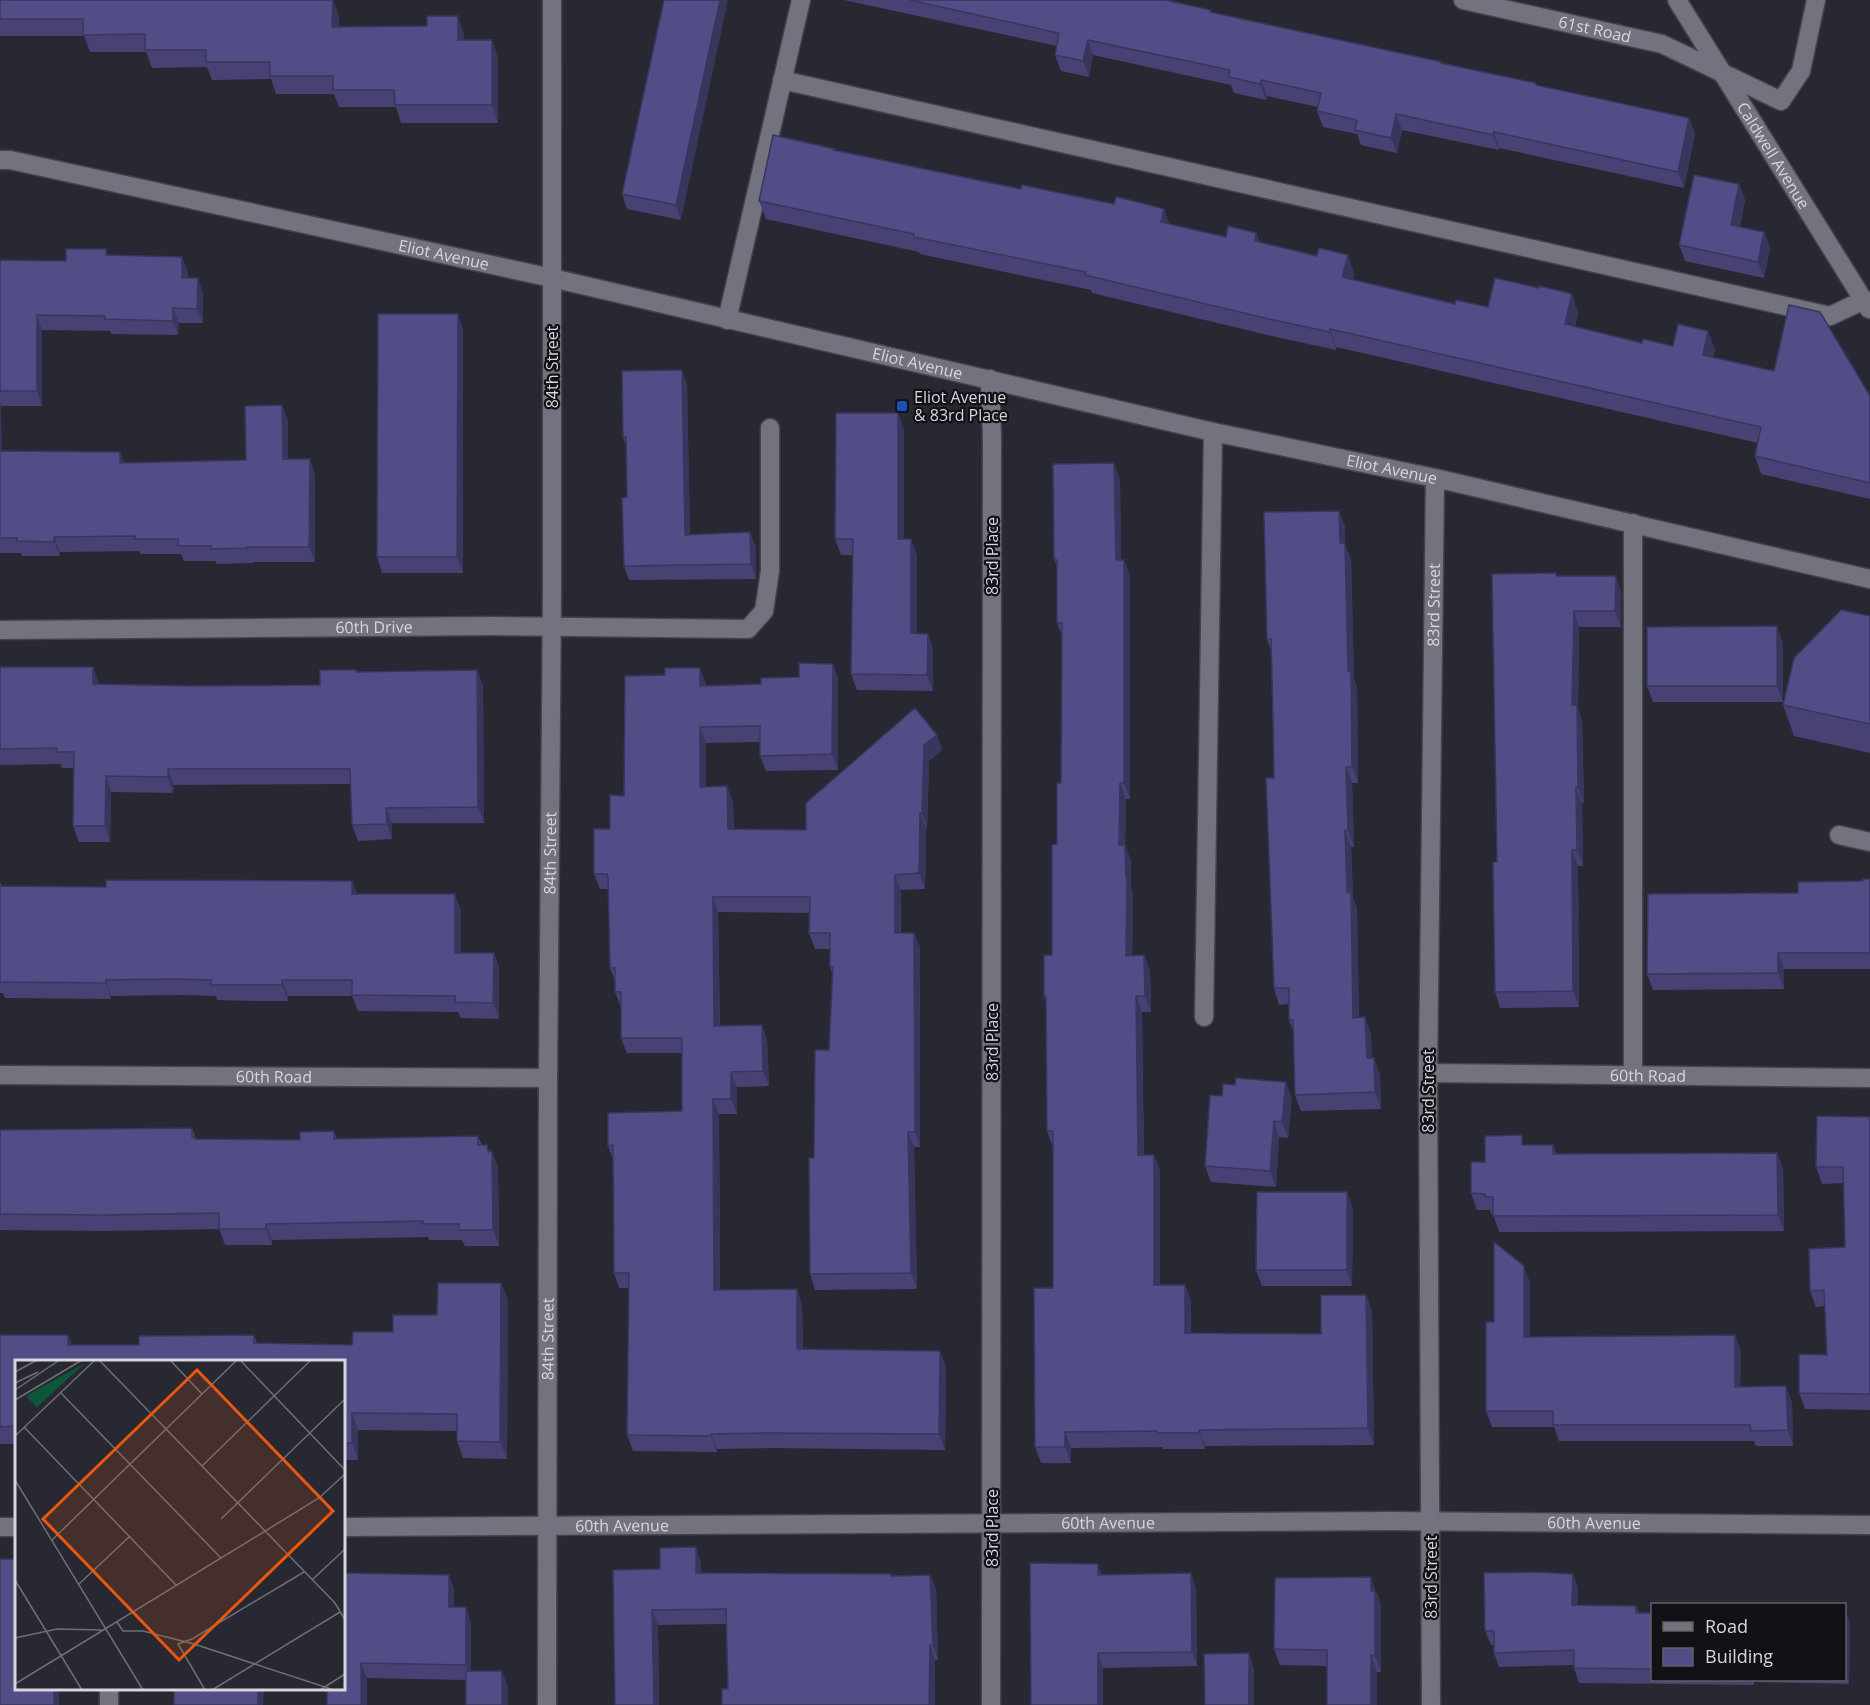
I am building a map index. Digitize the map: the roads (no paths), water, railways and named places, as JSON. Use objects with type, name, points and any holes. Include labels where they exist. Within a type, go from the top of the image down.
[{"type":"street","name":"84th Street","points":[[547,1705],[548,1078],[552,627],[552,0]]},
{"type":"street","points":[[727,320],[801,0]]},
{"type":"street","name":"61st Road","points":[[1463,0],[1662,44],[1781,101],[1801,71],[1816,0]]},
{"type":"street","name":"Caldwell Avenue","points":[[1677,0],[1867,305]]},
{"type":"street","points":[[782,80],[1830,316],[1867,305]]},
{"type":"street","name":"Eliot Avenue","points":[[0,160],[552,278],[1213,432],[1435,478],[1870,579]]},
{"type":"street","name":"83rd Place","points":[[990,379],[991,1705]]},
{"type":"street","name":"60th Drive","points":[[0,630],[552,627],[748,629],[764,611],[770,571],[770,428]]},
{"type":"street","points":[[1204,1017],[1213,432]]},
{"type":"street","name":"83rd Street","points":[[1431,1705],[1428,1073],[1435,478]]},
{"type":"street","points":[[1633,523],[1633,1075]]},
{"type":"street","points":[[1839,835],[1870,842]]},
{"type":"street","name":"60th Road","points":[[1428,1073],[1870,1078]]},
{"type":"street","name":"60th Road","points":[[0,1075],[548,1078]]},
{"type":"street","name":"60th Avenue","points":[[345,1527],[1431,1521],[1870,1525]]},
{"type":"street","points":[[108,1705],[109,1690]]},
{"type":"place","name":"Eliot Avenue & 83rd Place","points":[[902,406]]}]
